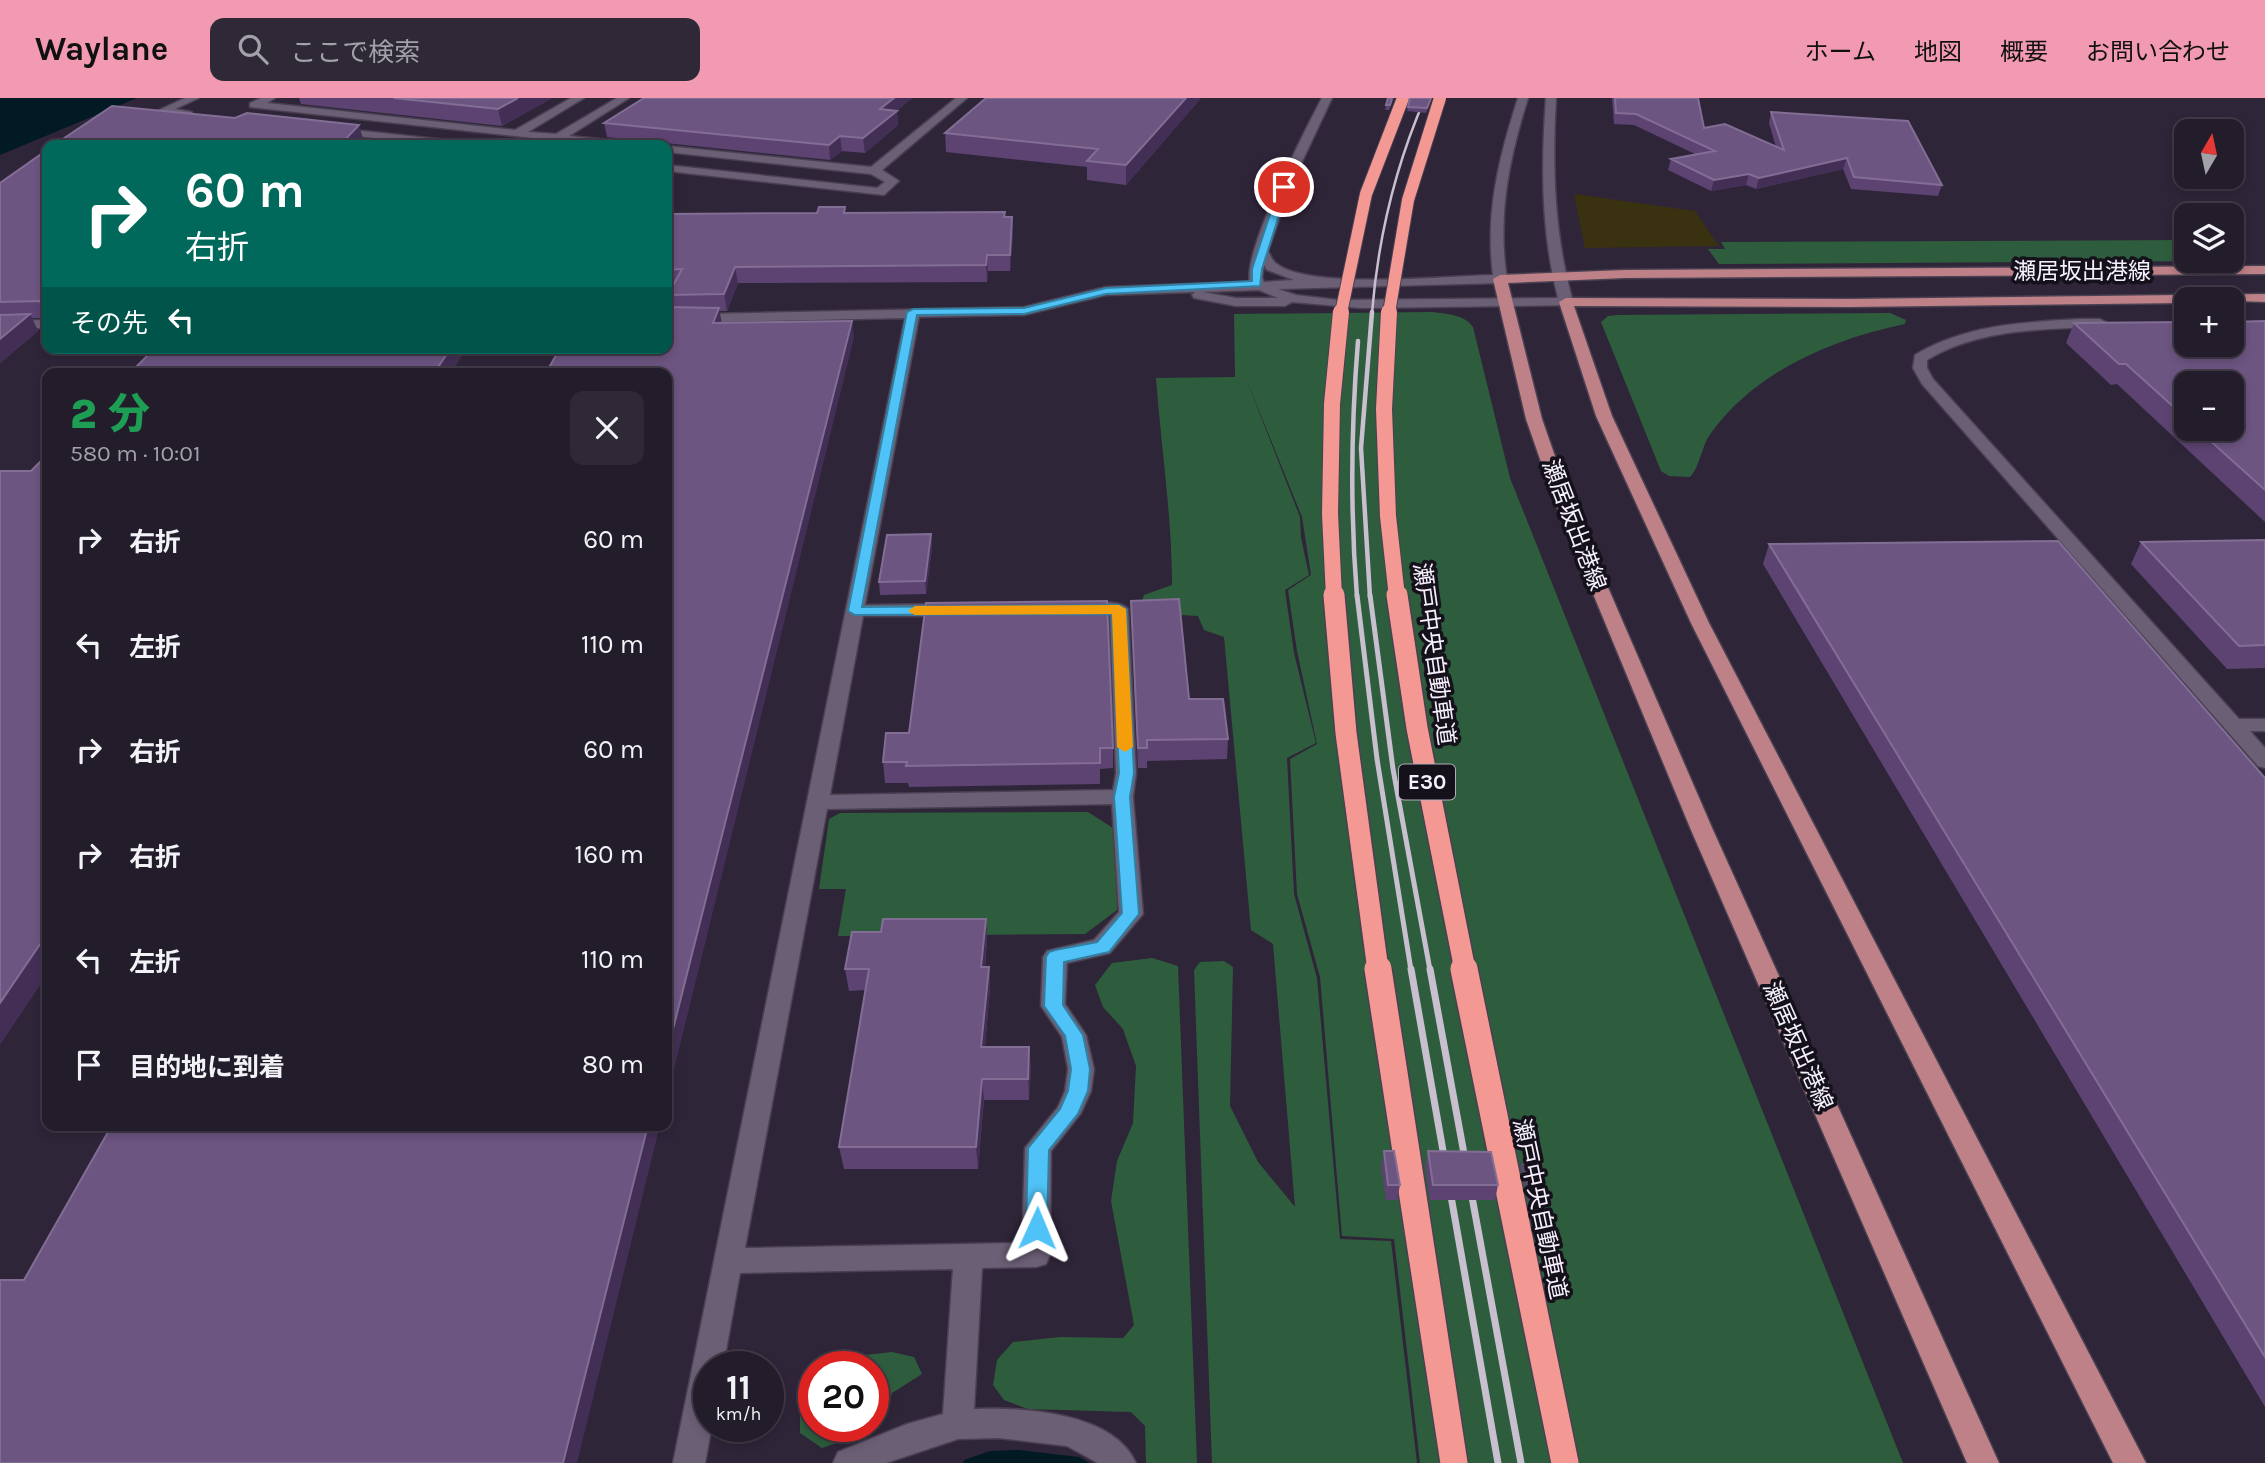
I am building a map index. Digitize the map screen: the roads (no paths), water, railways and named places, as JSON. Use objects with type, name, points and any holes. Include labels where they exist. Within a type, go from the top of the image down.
[{"type":"highway","points":[[1403,98],[1385,134],[1366,194],[1349,271],[1337,347],[1329,450],[1332,583],[1349,768],[1454,1463]]},
{"type":"highway","name":"瀬戸中央自動車道","points":[[1440,98],[1425,136],[1407,197],[1393,273],[1383,448],[1395,582],[1424,765],[1565,1463]]},
{"type":"main road","name":"瀬居坂出港線","points":[[1983,1463],[1609,615],[1563,502],[1534,419],[1500,279],[2265,270]]},
{"type":"main road","name":"瀬居坂出港線","points":[[1566,302],[1850,303],[2265,298]]},
{"type":"main road","points":[[1566,302],[1604,416],[1694,611],[2130,1463]]},
{"type":"street","points":[[194,98],[162,111],[204,116]]},
{"type":"street","points":[[270,98],[254,105],[578,140]]},
{"type":"street","points":[[517,133],[579,98]]},
{"type":"street","points":[[552,140],[624,98]]},
{"type":"street","points":[[874,172],[962,98]]},
{"type":"street","points":[[1256,284],[1255,277],[1262,252],[1284,187],[1303,142],[1327,98]]},
{"type":"street","points":[[672,319],[1024,311],[1106,291],[1256,284],[1500,279],[1494,248],[1495,216],[1505,158],[1523,98]]},
{"type":"street","points":[[1163,288],[1236,302],[1566,302],[1558,277],[1548,220],[1551,98]]},
{"type":"street","points":[[327,130],[419,140]]},
{"type":"street","points":[[672,150],[874,172],[893,181],[880,192],[672,169]]},
{"type":"street","points":[[1262,252],[1272,267],[1282,273],[1336,283]]},
{"type":"street","points":[[1256,284],[1278,295],[1295,299],[1353,303]]},
{"type":"street","points":[[689,1463],[913,312]]},
{"type":"street","points":[[2123,323],[2053,325],[1964,338],[1931,349],[1920,358],[1920,368],[1927,381],[2265,761]]},
{"type":"street","points":[[0,325],[42,324]]},
{"type":"street","points":[[728,1261],[1036,1255],[1038,1148],[1068,1114],[1078,1091],[1081,1069],[1074,1035],[1054,1006],[1055,957],[1102,947],[1131,914],[1122,797],[1126,773],[1119,609],[1063,610]]},
{"type":"street","points":[[855,611],[980,610]]},
{"type":"street","points":[[2233,725],[2265,725]]},
{"type":"street","points":[[818,802],[1122,797]]},
{"type":"street","points":[[958,1424],[968,1256]]},
{"type":"street","points":[[849,1463],[907,1439],[958,1424],[995,1422],[1046,1428],[1090,1438],[1112,1453],[1120,1463]]},
{"type":"water","points":[[0,98],[137,98],[0,155]]},
{"type":"water","points":[[1019,1450],[1079,1457],[1090,1463],[963,1463],[964,1460],[990,1451]]},
{"type":"railway","points":[[1372,313],[1383,230],[1405,150],[1425,98]]},
{"type":"railway","points":[[1370,597],[1361,448],[1372,312]]},
{"type":"railway","points":[[1357,597],[1352,469],[1358,341]]},
{"type":"railway","points":[[1357,595],[1377,759],[1411,970]]},
{"type":"railway","points":[[1370,595],[1393,769],[1430,970]]},
{"type":"railway","points":[[1411,969],[1498,1463]]},
{"type":"railway","points":[[1430,969],[1521,1463]]}]
